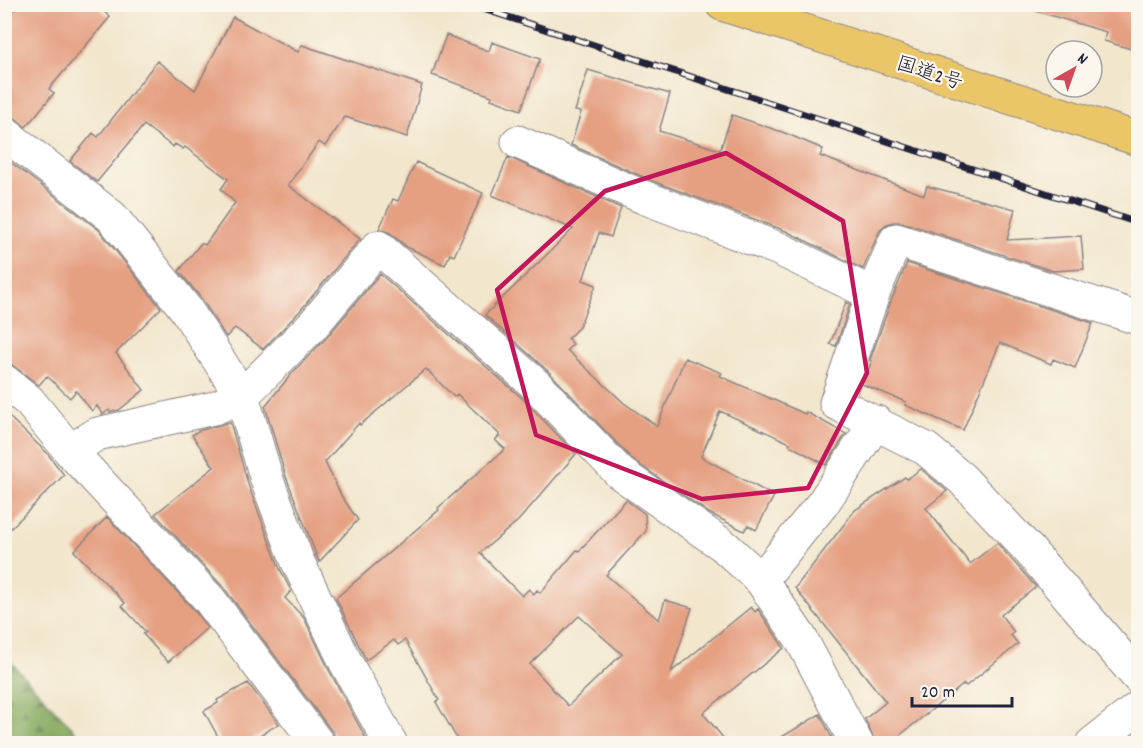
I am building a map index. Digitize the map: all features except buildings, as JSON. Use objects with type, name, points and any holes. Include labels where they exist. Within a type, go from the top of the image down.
[{"type":"highway","name":"国道2号","points":[[722,4],[1138,138]]},
{"type":"street","points":[[4,133],[112,217],[185,308],[242,396],[267,480],[297,560],[346,663],[391,744]]},
{"type":"street","points":[[519,142],[643,197],[779,249],[873,294]]},
{"type":"street","points":[[1138,318],[896,240],[873,294],[836,402],[926,449],[962,479],[1028,549],[1138,677]]},
{"type":"street","points":[[70,451],[97,434],[214,408],[242,396],[313,325],[378,247],[536,386],[620,473],[724,546],[761,580],[800,637],[857,744]]},
{"type":"street","points":[[4,381],[29,401],[70,451],[209,599],[318,744]]},
{"type":"street","points":[[761,580],[823,503],[876,422]]},
{"type":"street","points":[[1092,744],[1138,708]]},
{"type":"highlighted area","points":[[726,153],[843,221],[867,373],[808,488],[702,499],[536,435],[497,290],[605,191]]},
{"type":"green space","points":[[5,656],[86,743],[5,743]]},
{"type":"railway","points":[[468,4],[1138,223]]}]
